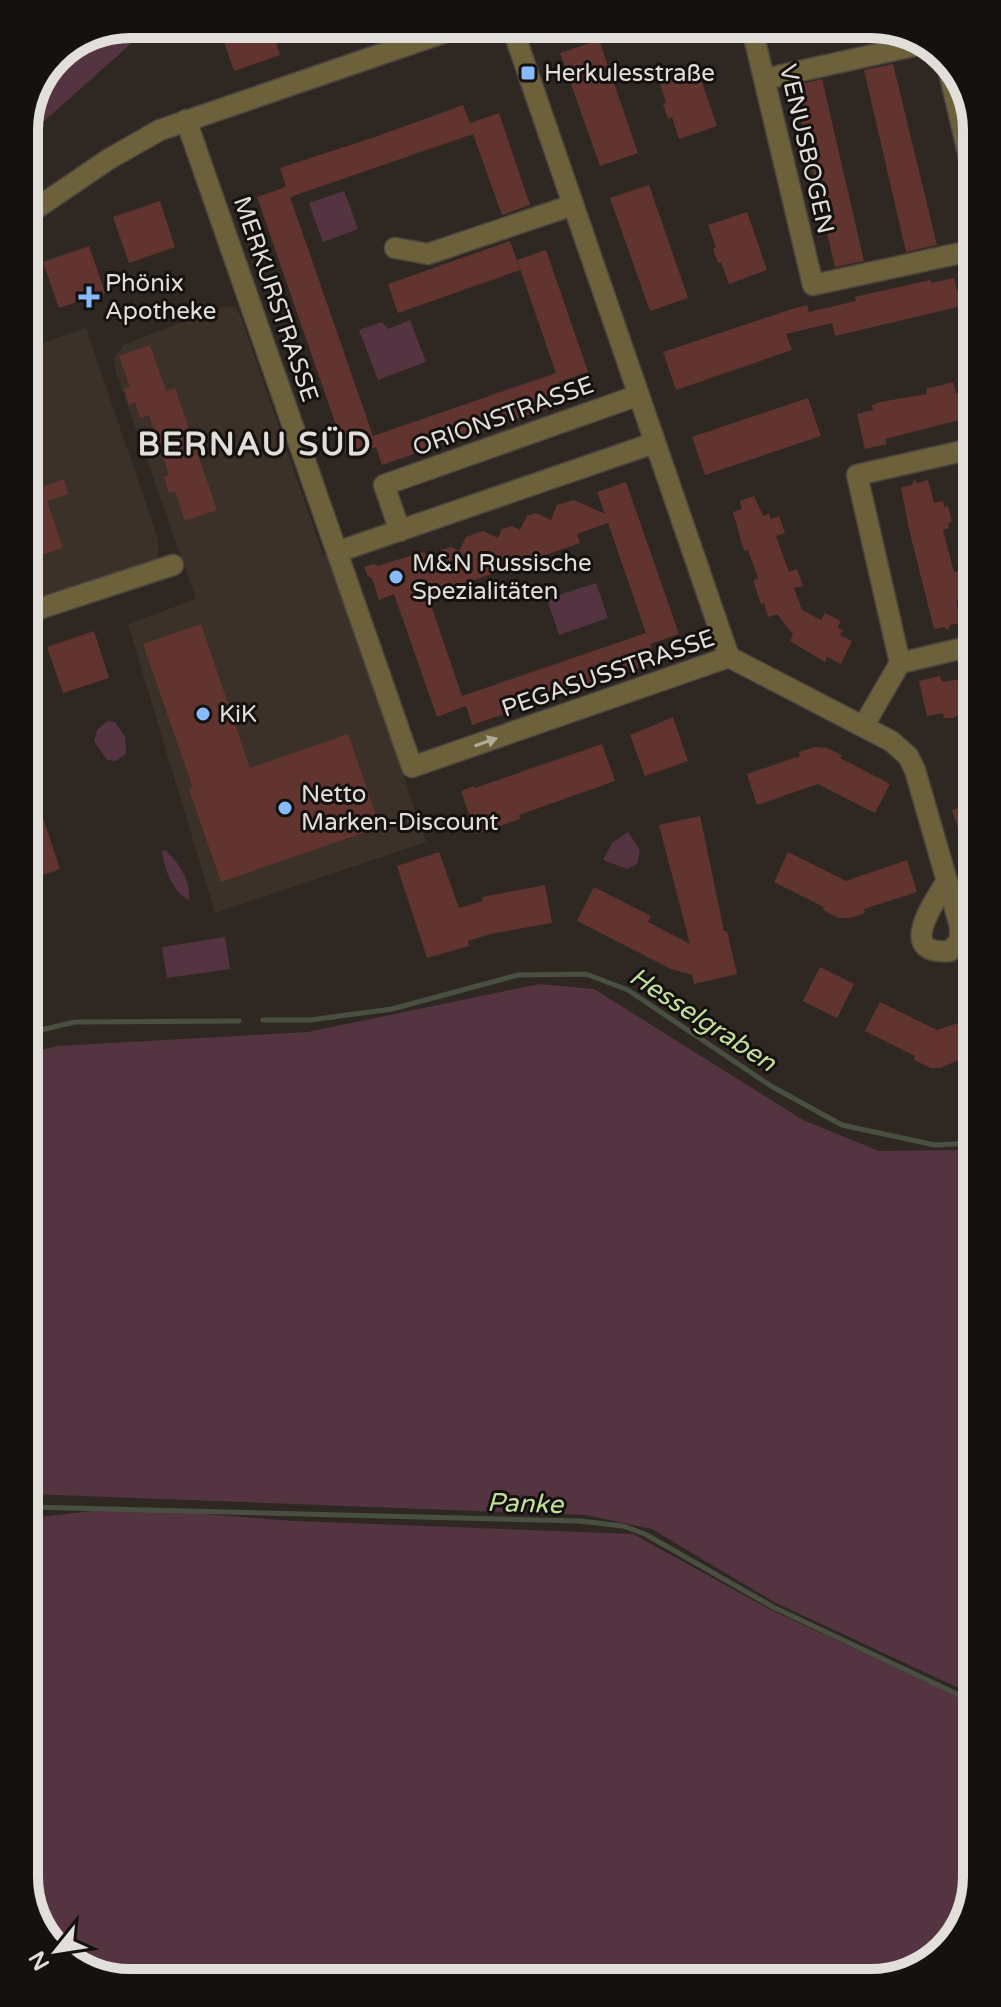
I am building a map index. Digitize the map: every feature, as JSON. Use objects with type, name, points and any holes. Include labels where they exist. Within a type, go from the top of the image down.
[{"type":"street","points":[[38,207],[109,159],[160,130],[429,38]]},
{"type":"street","points":[[516,38],[729,657]]},
{"type":"street","name":"VENUSBOGEN","points":[[754,38],[813,285],[963,253]]},
{"type":"street","points":[[764,79],[909,47]]},
{"type":"street","points":[[953,88],[963,131]]},
{"type":"street","name":"MERKURSTRASSE","points":[[186,120],[412,767]]},
{"type":"street","points":[[395,248],[428,254],[573,205]]},
{"type":"street","name":"ORIONSTRASSE","points":[[400,531],[384,485],[639,395]]},
{"type":"street","points":[[337,552],[654,443]]},
{"type":"street","points":[[864,725],[900,663],[857,475],[963,451]]},
{"type":"street","points":[[38,609],[173,565]]},
{"type":"street","points":[[900,663],[963,648]]},
{"type":"street","name":"PEGASUSSTRASSE","points":[[412,767],[729,657],[864,725],[891,741],[908,756],[915,770],[946,882]]},
{"type":"shaded area","points":[[137,38],[38,127],[48,90],[57,74],[70,61],[84,50],[101,43]]},
{"type":"shaded area","points":[[344,191],[358,229],[323,242],[309,203]]},
{"type":"shaded area","points":[[227,306],[236,308],[241,317],[323,555],[328,554],[426,842],[215,913],[128,624],[196,599],[116,372],[114,358],[124,345]]},
{"type":"shaded area","points":[[410,320],[426,362],[378,380],[359,330],[382,322],[388,329]]},
{"type":"shaded area","points":[[86,328],[158,539],[158,559],[142,572],[42,600],[38,592],[38,345]]},
{"type":"shaded area","points":[[596,583],[608,618],[559,635],[547,599]]},
{"type":"shaded area","points":[[107,721],[115,722],[125,737],[126,754],[116,761],[107,760],[94,741],[97,730]]},
{"type":"shaded area","points":[[628,832],[640,850],[637,864],[627,869],[603,860],[612,843]]},
{"type":"shaded area","points":[[165,850],[183,872],[189,900],[170,879],[162,851]]},
{"type":"shaded area","points":[[225,937],[230,969],[167,978],[162,947]]},
{"type":"shaded area","points":[[539,984],[594,989],[803,1120],[879,1151],[963,1150],[963,1690],[774,1602],[652,1529],[586,1515],[38,1494],[38,1051],[58,1046],[308,1032]]},
{"type":"shaded area","points":[[120,1508],[295,1521],[633,1534],[771,1610],[963,1699],[963,1876],[958,1906],[947,1928],[931,1946],[906,1962],[889,1967],[124,1969],[96,1962],[96,1911],[45,1911],[38,1876],[38,1517]]},
{"type":"building","points":[[223,38],[275,38],[280,55],[234,71]]},
{"type":"building","points":[[599,40],[638,153],[600,166],[560,53]]},
{"type":"building","points":[[893,64],[937,245],[906,252],[864,70]]},
{"type":"building","points":[[697,68],[717,126],[679,139],[672,117],[668,119],[659,81]]},
{"type":"building","points":[[822,79],[864,261],[835,267],[793,86]]},
{"type":"building","points":[[463,105],[470,123],[499,113],[530,205],[502,215],[473,134],[290,197],[373,436],[556,373],[517,260],[546,250],[588,372],[559,382],[566,402],[382,465],[376,447],[347,457],[257,197],[286,187],[287,190],[280,168]]},
{"type":"building","points":[[649,185],[688,298],[650,311],[610,198]]},
{"type":"building","points":[[160,201],[175,247],[129,263],[113,217]]},
{"type":"building","points":[[747,212],[767,270],[729,284],[713,249],[716,247],[708,225]]},
{"type":"building","points":[[510,241],[520,270],[398,313],[388,284]]},
{"type":"building","points":[[89,246],[105,293],[59,308],[43,262]]},
{"type":"building","points":[[954,278],[957,290],[963,289],[963,306],[835,336],[832,323],[786,334],[792,350],[676,390],[663,352],[795,308],[807,305],[809,312],[856,301],[855,297],[930,280],[931,283]]},
{"type":"building","points":[[150,345],[166,391],[175,388],[217,510],[185,521],[175,491],[169,493],[164,477],[169,475],[149,415],[140,418],[135,402],[129,405],[124,388],[130,387],[119,356]]},
{"type":"building","points":[[953,382],[956,393],[963,392],[963,419],[885,439],[887,444],[865,449],[857,414],[873,410],[872,405],[880,402],[927,394],[926,389]]},
{"type":"building","points":[[808,398],[821,436],[705,475],[692,437]]},
{"type":"building","points":[[38,476],[42,487],[64,479],[68,494],[47,501],[63,548],[38,556]]},
{"type":"building","points":[[914,480],[918,483],[928,480],[934,503],[943,501],[944,507],[948,506],[952,522],[948,523],[949,528],[943,530],[954,572],[959,571],[960,578],[963,577],[963,599],[956,601],[961,623],[950,625],[948,630],[944,627],[934,629],[909,529],[901,487],[912,485]]},
{"type":"building","points":[[626,482],[679,634],[650,644],[656,662],[472,725],[466,706],[437,717],[394,594],[379,600],[372,578],[364,567],[378,566],[422,552],[437,559],[441,550],[451,547],[459,551],[466,537],[483,531],[498,538],[502,529],[512,526],[520,530],[527,516],[536,513],[551,520],[557,505],[574,500],[605,514],[597,492]],"holes":[[[608,523],[646,633],[462,696],[465,705],[428,596],[580,543],[577,534]]]},
{"type":"building","points":[[754,496],[763,516],[769,514],[771,519],[779,516],[785,533],[776,536],[789,572],[797,569],[803,586],[794,588],[802,610],[821,620],[825,613],[841,621],[837,628],[843,630],[840,635],[852,641],[841,664],[827,657],[825,662],[790,641],[793,634],[777,614],[768,617],[764,603],[761,604],[753,580],[758,578],[748,550],[744,551],[733,512],[742,509],[740,501]]},
{"type":"building","name":"Netto Marken-Discount","points":[[201,624],[250,768],[348,734],[380,827],[221,882],[189,789],[193,788],[143,644]]},
{"type":"building","points":[[94,631],[109,678],[63,693],[47,647]]},
{"type":"building","points":[[940,676],[942,682],[963,678],[961,714],[953,718],[944,718],[943,713],[927,716],[919,681]]},
{"type":"building","points":[[673,717],[688,761],[645,776],[630,735]]},
{"type":"building","points":[[602,744],[615,781],[519,815],[520,819],[476,834],[461,791]]},
{"type":"building","points":[[816,747],[842,755],[840,758],[890,784],[875,813],[818,784],[757,805],[747,774],[800,756],[799,752]]},
{"type":"building","points":[[38,803],[60,869],[38,877]]},
{"type":"building","points":[[963,806],[963,842],[952,810]]},
{"type":"building","points":[[700,816],[724,931],[727,931],[737,974],[694,984],[692,975],[671,969],[577,921],[594,887],[651,916],[648,922],[690,944],[659,825]]},
{"type":"building","points":[[439,852],[459,908],[483,901],[482,897],[545,885],[552,923],[490,934],[468,941],[469,946],[427,958],[397,866]]},
{"type":"building","points":[[788,852],[846,881],[907,860],[917,892],[864,909],[865,913],[850,918],[838,918],[823,910],[824,907],[774,882]]},
{"type":"building","points":[[820,967],[854,984],[837,1018],[803,1001]]},
{"type":"building","points":[[880,1002],[937,1030],[963,1021],[963,1058],[940,1068],[931,1068],[914,1060],[915,1056],[865,1031]]},
{"type":"waterway","name":"Hesselgraben","points":[[263,1020],[310,1020],[392,1009],[518,975],[586,974],[628,990],[771,1086],[842,1125],[935,1145],[963,1144]]},
{"type":"waterway","name":"Hesselgraben","points":[[38,1031],[75,1022],[239,1021]]},
{"type":"waterway","name":"Panke","points":[[38,1507],[580,1521],[623,1526],[645,1534],[773,1607],[963,1697]]},
{"type":"place","name":"Herkulesstraße","points":[[528,73]]},
{"type":"place","name":"Phönix Apotheke","points":[[89,297]]},
{"type":"place","name":"M&N Russische Spezialitäten","points":[[396,577]]},
{"type":"place","name":"KiK","points":[[203,714]]},
{"type":"place","name":"Netto Marken-Discount","points":[[285,808]]},
{"type":"district","name":"BERNAU SÜD","points":[[255,444]]}]
